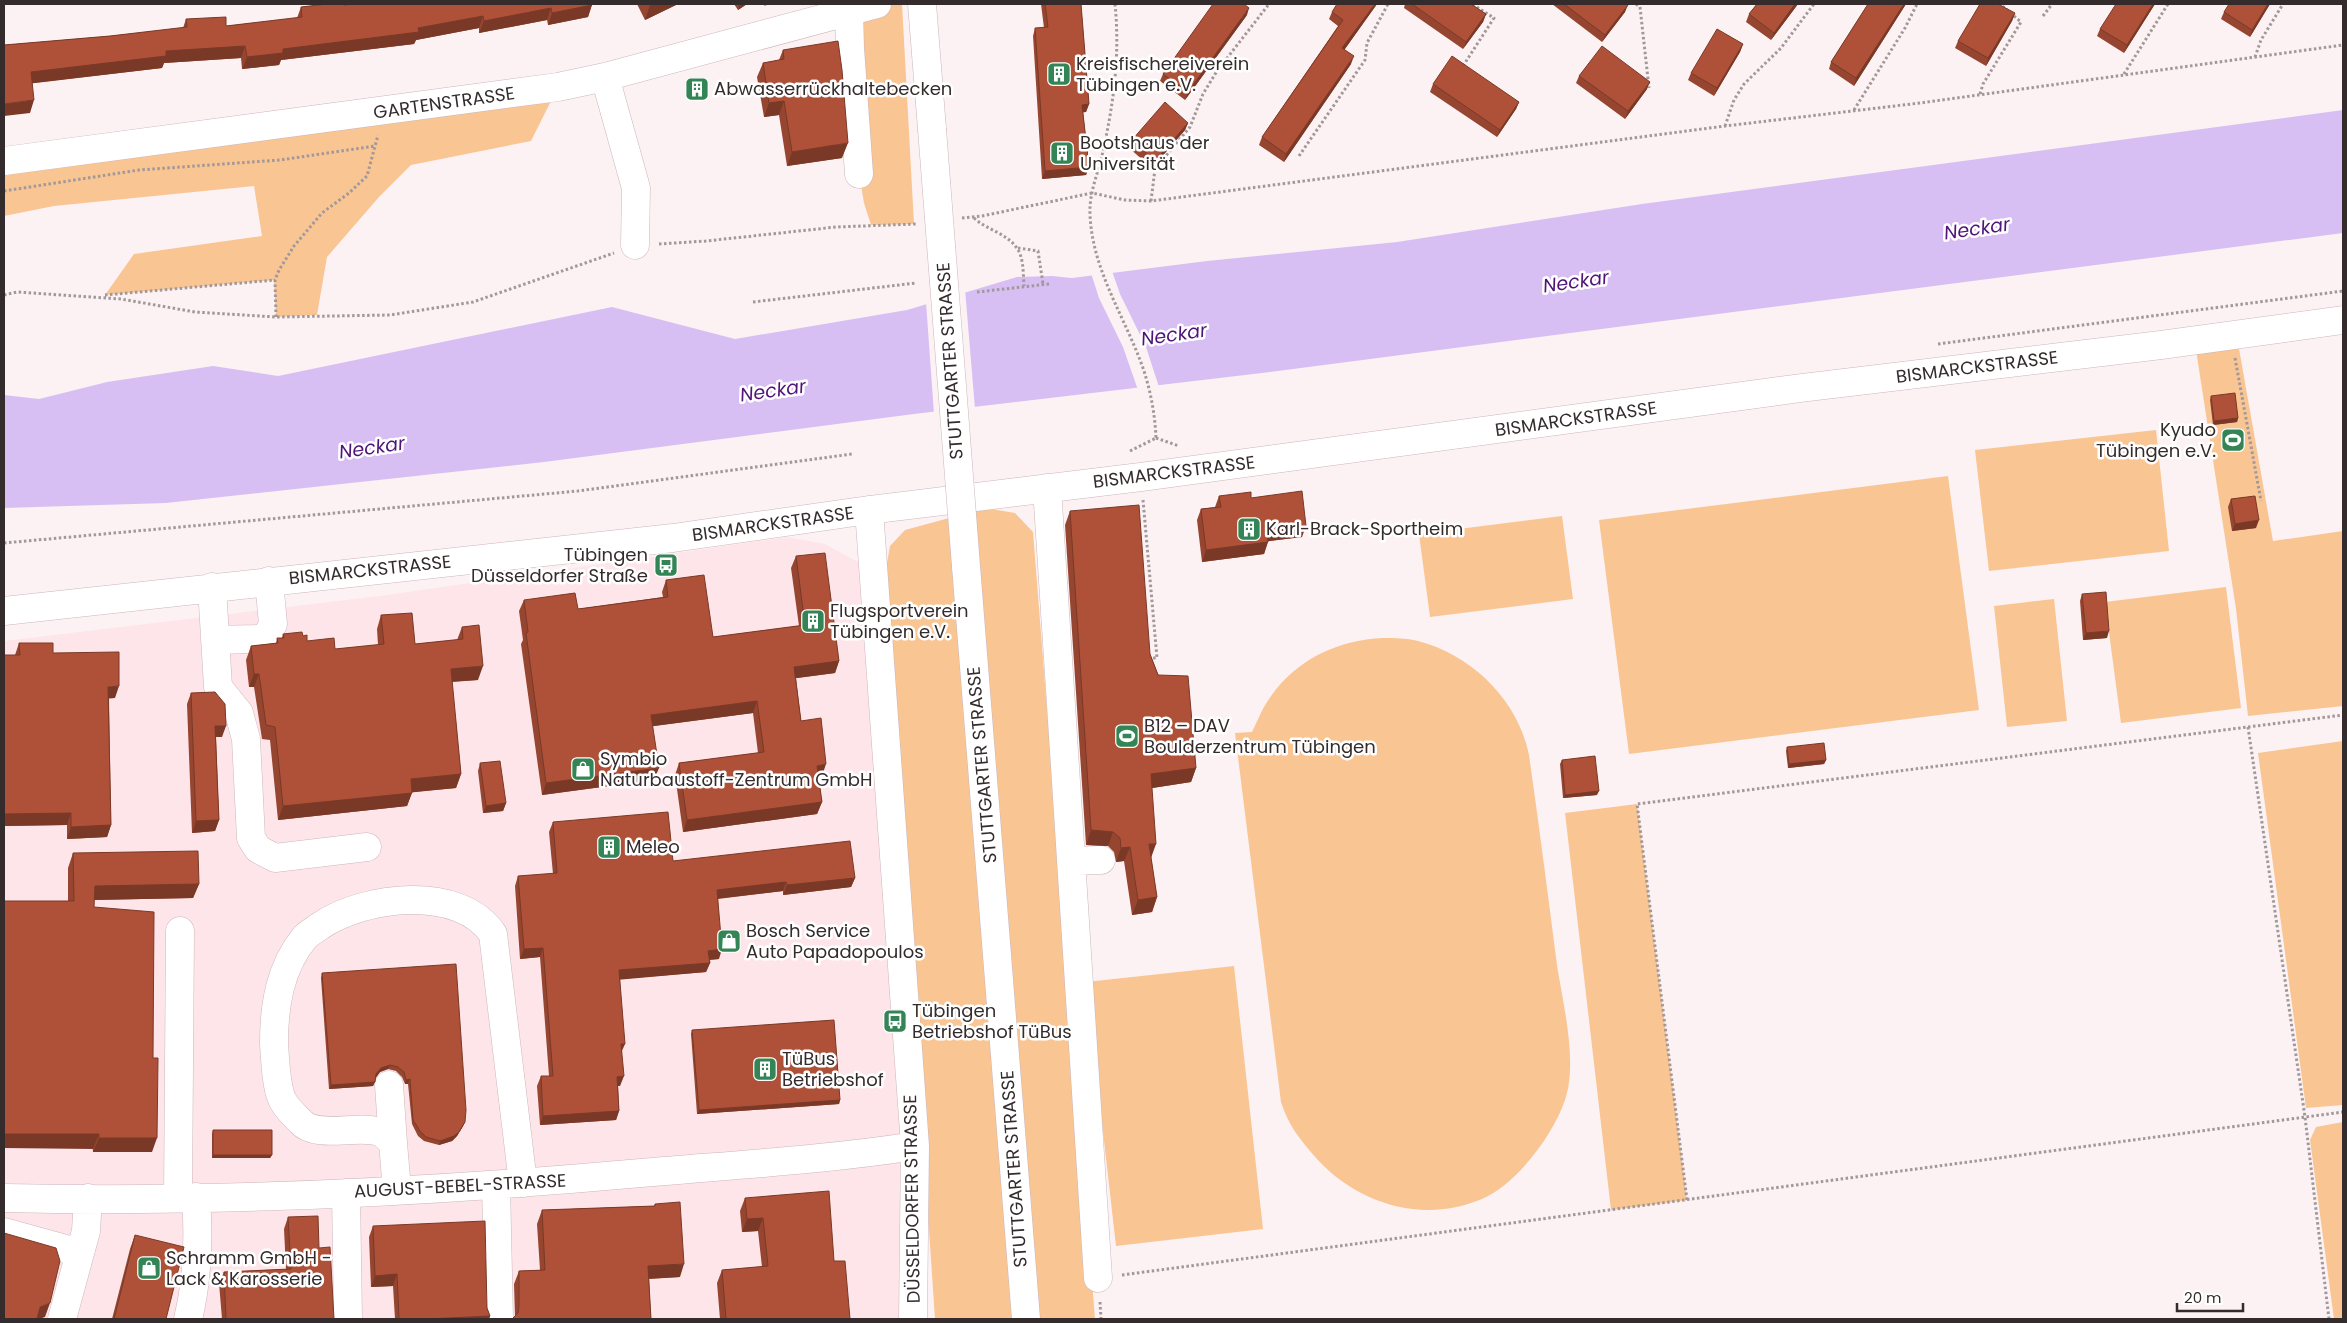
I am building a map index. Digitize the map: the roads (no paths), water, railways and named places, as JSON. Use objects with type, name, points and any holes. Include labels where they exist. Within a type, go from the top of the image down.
[{"type":"street","name":"GARTENSTRASSE","points":[[4,162],[558,87],[605,77],[877,4]]},
{"type":"street","name":"STUTTGARTER STRASSE","points":[[922,4],[1026,1318]]},
{"type":"street","points":[[849,11],[859,174]]},
{"type":"street","points":[[605,77],[636,188],[635,245]]},
{"type":"street","name":"BISMARCKSTRASSE","points":[[4,611],[128,599],[212,587],[672,538],[869,510],[1141,477],[1801,388],[2343,320]]},
{"type":"street","points":[[1047,488],[1098,1278]]},
{"type":"street","name":"DÜSSELDORFER STRASSE","points":[[869,510],[915,1146],[913,1319]]},
{"type":"street","points":[[215,640],[259,639],[267,636],[273,624],[269,581]]},
{"type":"street","points":[[212,587],[218,687],[239,713],[246,739],[252,838],[258,849],[275,858],[367,847]]},
{"type":"street","points":[[1071,861],[1101,860]]},
{"type":"street","points":[[393,1143],[381,1132],[364,1130],[330,1132],[303,1125],[282,1100],[275,1060],[274,1013],[284,970],[306,936],[334,916],[373,903],[431,900],[451,905],[474,915],[486,923],[493,934],[510,1184],[498,1319]]},
{"type":"street","points":[[180,931],[187,1197],[198,1232],[196,1286],[188,1319]]},
{"type":"street","points":[[389,1085],[397,1190]]},
{"type":"street","name":"AUGUST-BEBEL-STRASSE","points":[[4,1198],[268,1197],[510,1184],[852,1156],[915,1146]]},
{"type":"street","points":[[346,1193],[348,1319]]},
{"type":"street","points":[[62,1319],[86,1231],[88,1198]]},
{"type":"street","points":[[4,1232],[80,1252]]},
{"type":"water","name":"Neckar","points":[[2343,110],[2343,233],[1262,373],[914,414],[544,462],[166,503],[4,508],[4,395],[39,399],[107,382],[213,366],[278,376],[612,307],[735,339],[907,310],[1017,277],[1052,276],[1072,278],[1207,261],[1397,242],[1642,204]]},
{"type":"place","name":"Kreisfischereiverein Tübingen e.V.","points":[[1059,74]]},
{"type":"place","name":"Abwasserrückhaltebecken","points":[[697,89]]},
{"type":"place","name":"Bootshaus der Universität","points":[[1062,153]]},
{"type":"place","name":"Kyudo Tübingen e.V.","points":[[2233,440]]},
{"type":"place","name":"Karl-Brack-Sportheim","points":[[1249,529]]},
{"type":"place","name":"Tübingen Düsseldorfer Straße","points":[[666,565]]},
{"type":"place","name":"Flugsportverein Tübingen e.V.","points":[[813,621]]},
{"type":"place","name":"B12 – DAV Boulderzentrum Tübingen","points":[[1127,736]]},
{"type":"place","name":"Symbio Naturbaustoff-Zentrum GmbH","points":[[583,769]]},
{"type":"place","name":"Meleo","points":[[609,847]]},
{"type":"place","name":"Bosch Service Auto Papadopoulos","points":[[729,941]]},
{"type":"place","name":"Tübingen Betriebshof TüBus","points":[[895,1021]]},
{"type":"place","name":"TüBus Betriebshof","points":[[765,1069]]},
{"type":"place","name":"Schramm GmbH - Lack & Karosserie","points":[[149,1268]]}]
